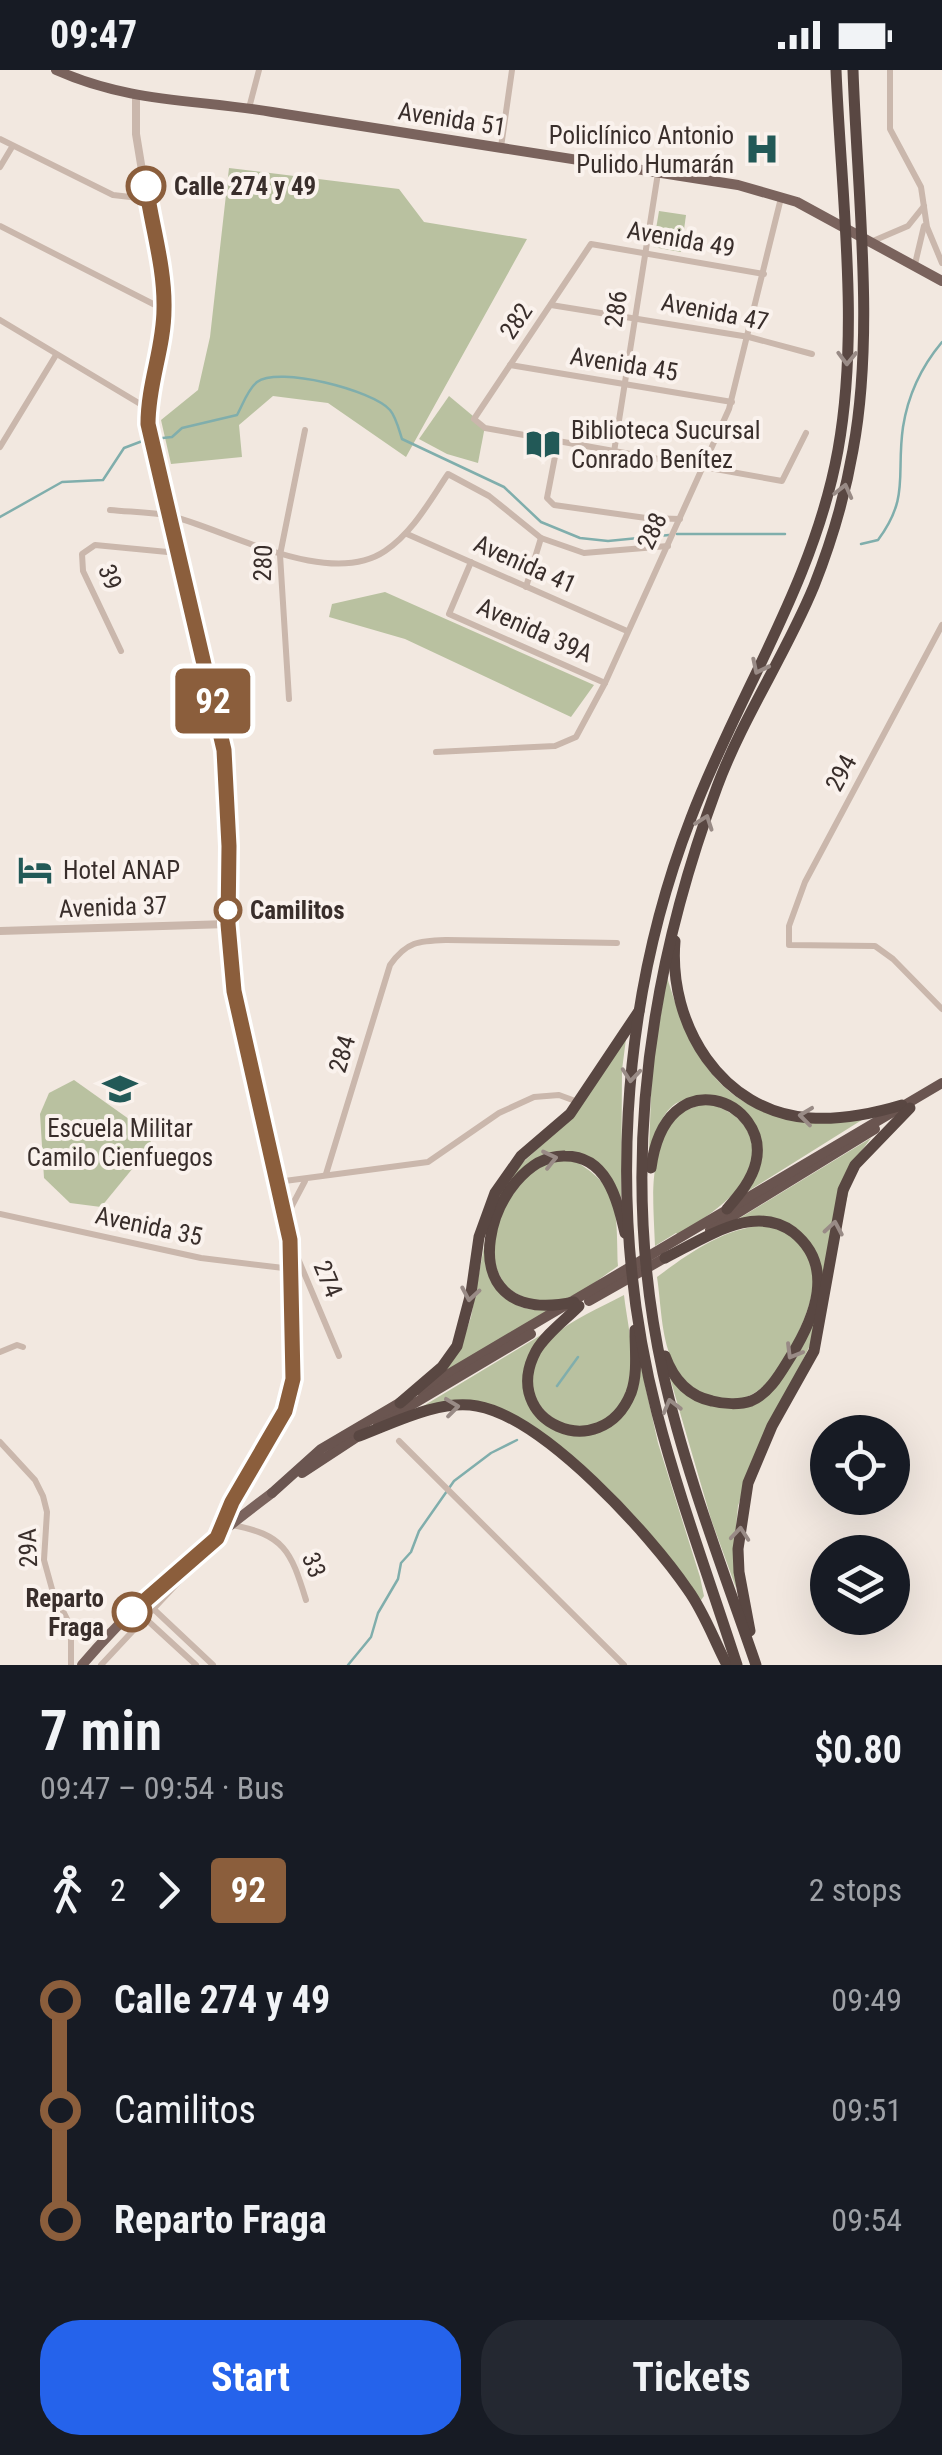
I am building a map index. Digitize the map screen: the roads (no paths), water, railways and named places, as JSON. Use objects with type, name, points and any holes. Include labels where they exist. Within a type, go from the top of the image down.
[{"type":"highway","points":[[738,1665],[657,1412],[635,1301],[630,1258],[631,1070],[678,850],[708,774],[800,582],[824,516],[845,402],[848,351],[836,70]]},
{"type":"highway","points":[[756,1665],[671,1406],[649,1296],[643,1227],[646,1067],[662,968],[691,858],[720,781],[813,587],[837,519],[853,454],[863,329],[853,70]]},
{"type":"highway","points":[[840,183],[857,182]]},
{"type":"highway","points":[[691,858],[673,964],[677,994],[690,1035],[706,1060],[748,1098],[808,1118],[842,1118],[906,1106]]},
{"type":"highway","points":[[400,1403],[442,1366],[457,1346],[471,1293],[479,1237],[495,1193],[521,1156],[570,1114],[642,1008]]},
{"type":"highway","points":[[664,1254],[727,1209],[942,1087]]},
{"type":"highway","points":[[643,1227],[657,1136],[665,1120],[689,1102],[704,1100],[730,1106],[748,1122],[756,1141],[756,1166],[727,1209]]},
{"type":"highway","points":[[272,1493],[321,1449],[664,1254],[906,1106]]},
{"type":"highway","points":[[756,1665],[739,1572],[740,1524],[748,1483],[765,1440],[818,1338],[843,1190],[855,1165],[906,1106]]},
{"type":"highway","points":[[577,1304],[543,1306],[513,1300],[490,1268],[491,1233],[499,1213],[510,1190],[535,1162],[556,1155],[574,1156],[599,1169],[614,1196],[630,1258]]},
{"type":"highway","points":[[649,1296],[664,1354],[676,1378],[698,1396],[722,1403],[751,1400],[766,1390],[809,1321],[819,1286],[817,1264],[801,1239],[780,1224],[741,1223],[664,1254]]},
{"type":"highway","points":[[577,1304],[538,1348],[528,1380],[530,1398],[542,1418],[577,1432],[593,1430],[608,1422],[631,1392],[635,1374],[635,1301]]},
{"type":"highway","points":[[272,1493],[577,1304]]},
{"type":"highway","points":[[359,1436],[452,1404],[477,1406],[514,1420],[570,1462],[634,1522],[690,1592],[727,1665]]},
{"type":"main road","name":"Avenida 51","points":[[56,70],[136,97],[249,108],[738,185],[782,196],[873,240],[942,281]]},
{"type":"main road","points":[[82,1665],[143,1609],[188,1560],[272,1493]]},
{"type":"street","points":[[249,108],[260,70]]},
{"type":"street","points":[[502,147],[512,70]]},
{"type":"street","points":[[890,70],[888,122],[916,174],[928,227],[942,263]]},
{"type":"street","name":"274","points":[[136,97],[136,134],[164,310],[148,408],[150,438],[224,750],[228,924],[238,1019],[290,1240],[339,1356]]},
{"type":"street","points":[[0,139],[113,196],[148,199]]},
{"type":"street","points":[[0,167],[12,146]]},
{"type":"street","name":"286","points":[[614,452],[658,172]]},
{"type":"street","name":"288","points":[[436,752],[567,743],[576,737],[605,683],[732,402],[782,196]]},
{"type":"street","points":[[873,240],[908,226],[925,205]]},
{"type":"street","points":[[916,264],[925,205]]},
{"type":"street","points":[[0,226],[164,310]]},
{"type":"street","name":"Avenida 49","points":[[592,244],[764,274]]},
{"type":"street","name":"282","points":[[558,441],[485,428],[474,419],[592,244]]},
{"type":"street","name":"Avenida 47","points":[[551,305],[749,337],[812,354]]},
{"type":"street","points":[[0,320],[148,408]]},
{"type":"street","points":[[0,447],[56,355]]},
{"type":"street","name":"Avenida 45","points":[[510,365],[732,402]]},
{"type":"street","name":"280","points":[[289,700],[280,555],[305,430]]},
{"type":"street","points":[[680,519],[554,505],[548,498],[558,441],[782,481],[806,433]]},
{"type":"street","points":[[110,510],[170,516],[280,555],[363,562],[407,534],[448,474],[489,496],[541,538],[584,552],[668,546]]},
{"type":"street","name":"Avenida 41","points":[[407,534],[627,632]]},
{"type":"street","points":[[526,586],[541,538]]},
{"type":"street","name":"39","points":[[121,651],[83,571],[82,554],[95,545],[179,553]]},
{"type":"street","name":"Avenida 39A","points":[[471,562],[449,614],[605,683]]},
{"type":"street","name":"294","points":[[942,624],[805,882],[789,926],[789,945],[875,946],[893,958],[942,1008]]},
{"type":"street","name":"Avenida 37","points":[[0,931],[228,924]]},
{"type":"street","name":"284","points":[[326,1174],[390,965],[402,948],[423,941],[618,943]]},
{"type":"street","points":[[277,1182],[428,1162],[500,1114],[534,1097],[559,1095],[578,1102]]},
{"type":"street","points":[[286,1217],[306,1180]]},
{"type":"street","name":"Avenida 35","points":[[0,1214],[201,1258],[292,1269]]},
{"type":"street","points":[[217,1538],[232,1502],[285,1411],[293,1379],[290,1240]]},
{"type":"street","points":[[0,1352],[23,1346]]},
{"type":"street","points":[[399,1441],[624,1665]]},
{"type":"street","name":"29A","points":[[0,1442],[36,1480],[44,1496],[44,1560],[52,1589],[70,1626],[71,1665]]},
{"type":"street","name":"33","points":[[230,1525],[258,1530],[289,1552],[306,1600]]},
{"type":"street","points":[[143,1609],[190,1663],[197,1650]]},
{"type":"street","points":[[143,1609],[213,1665]]},
{"type":"street","points":[[102,1665],[143,1609]]},
{"type":"waterway","points":[[861,544],[878,540],[894,511],[908,404],[922,371],[942,342]]},
{"type":"waterway","points":[[153,439],[172,437],[182,428],[237,415],[257,382],[268,378],[325,382],[380,402],[392,413],[402,439],[504,487],[541,522],[580,538],[608,541],[669,535]]},
{"type":"waterway","points":[[0,517],[62,482],[103,480],[124,448],[145,440]]},
{"type":"waterway","points":[[677,534],[785,534]]},
{"type":"waterway","points":[[557,1386],[578,1357]]},
{"type":"waterway","points":[[348,1665],[371,1637],[378,1613],[398,1579],[401,1563],[454,1481],[491,1453],[517,1440]]},
{"type":"place","name":"Policlínico Antonio Pulido Humarán","points":[[762,149]]},
{"type":"place","name":"Calle 274 y 49","points":[[146,186]]},
{"type":"place","name":"Biblioteca Sucursal Conrado Benítez","points":[[543,444]]},
{"type":"place","name":"Hotel ANAP","points":[[35,870]]},
{"type":"place","name":"Camilitos","points":[[228,910]]},
{"type":"place","name":"Escuela Militar Camilo Cienfuegos","points":[[120,1089]]},
{"type":"place","name":"Reparto Fraga","points":[[132,1612]]}]
